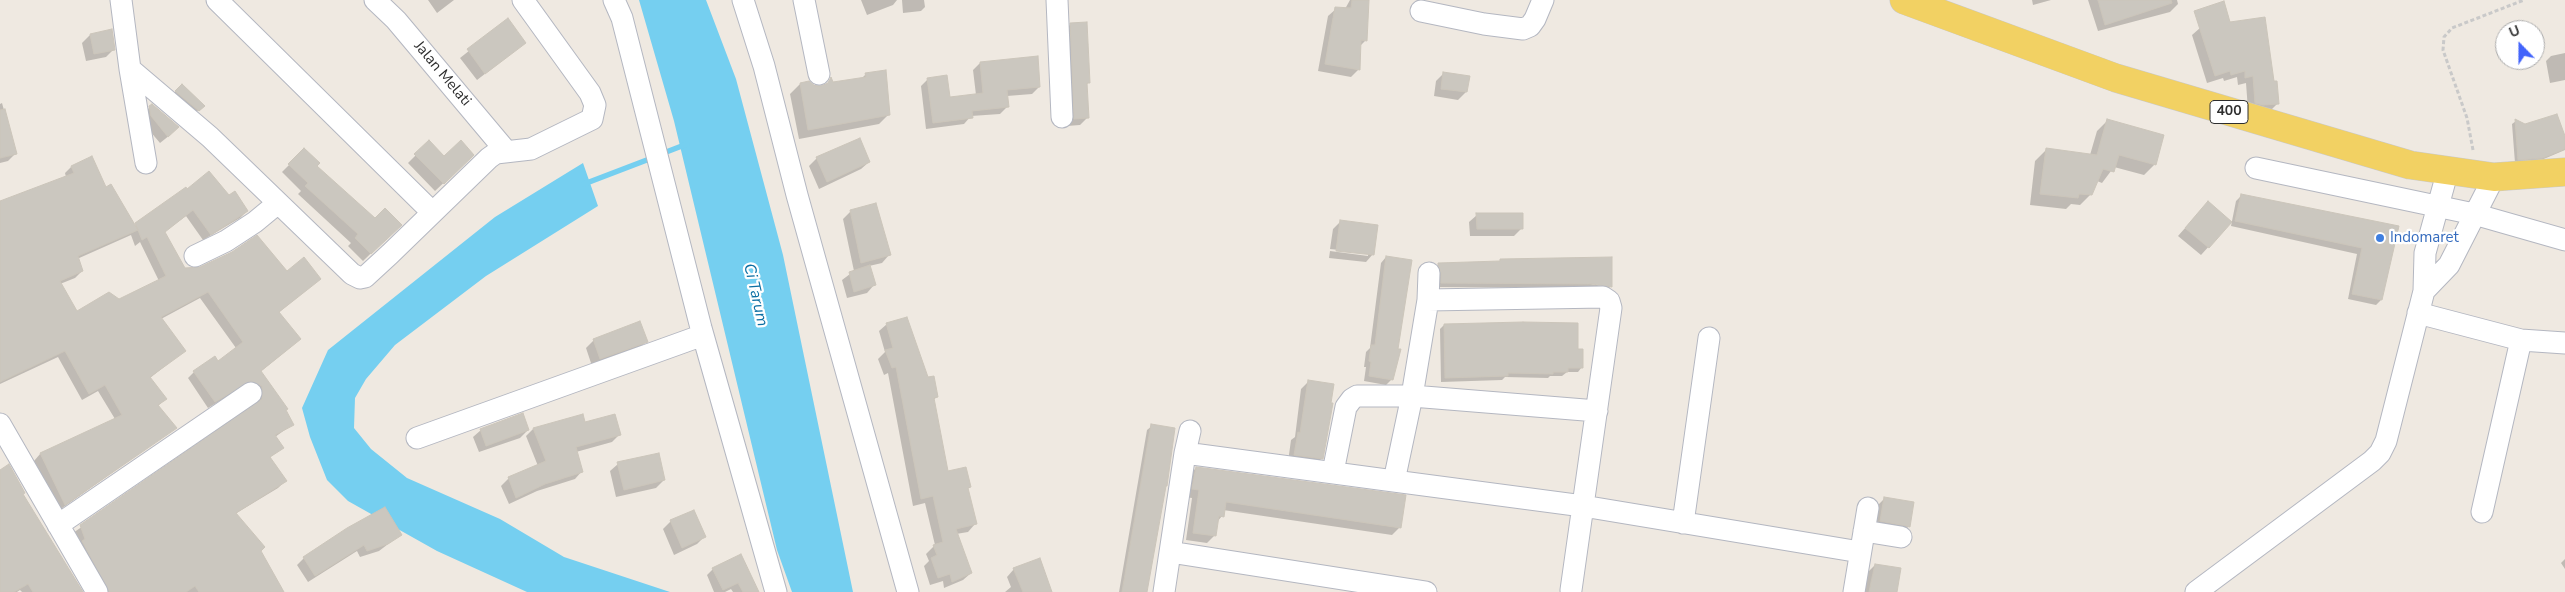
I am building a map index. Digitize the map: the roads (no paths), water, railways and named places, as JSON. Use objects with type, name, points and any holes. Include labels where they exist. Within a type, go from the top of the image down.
[{"type":"main road","name":"400","points":[[1904,0],[2116,78],[2410,165],[2471,173],[2565,172]]},
{"type":"street","points":[[121,0],[130,70],[146,163]]},
{"type":"street","points":[[217,0],[432,212]]},
{"type":"street","name":"Jalan Melati","points":[[374,0],[396,20],[506,151]]},
{"type":"street","points":[[130,70],[210,137],[356,278],[365,277],[489,158],[506,151],[531,149],[592,119],[595,113],[595,105],[590,92],[523,0]]},
{"type":"street","points":[[614,0],[622,18],[703,335],[776,592]]},
{"type":"street","points":[[744,0],[764,66],[798,196],[908,592]]},
{"type":"street","points":[[804,0],[819,74]]},
{"type":"street","points":[[1057,0],[1062,117]]},
{"type":"street","points":[[1421,11],[1484,24],[1523,29],[1530,26],[1535,19],[1543,0]]},
{"type":"street","points":[[2256,168],[2438,208],[2474,214],[2565,240]]},
{"type":"street","points":[[2196,592],[2372,461],[2380,452],[2386,441],[2424,291],[2425,253],[2438,208],[2471,173]]},
{"type":"street","points":[[2424,291],[2449,266],[2474,214],[2471,173]]},
{"type":"street","points":[[195,256],[247,227],[278,203]]},
{"type":"street","points":[[1394,481],[1412,396],[1428,300],[1429,273]]},
{"type":"street","points":[[1428,300],[1603,297],[1609,301],[1611,308],[1597,411],[1568,591]]},
{"type":"street","points":[[2418,314],[2521,340],[2565,343]]},
{"type":"street","points":[[417,438],[703,335]]},
{"type":"street","points":[[1683,523],[1709,338]]},
{"type":"street","points":[[2482,512],[2521,340]]},
{"type":"street","points":[[58,525],[251,393]]},
{"type":"street","points":[[1333,472],[1346,406],[1352,398],[1357,396],[1412,396],[1597,411]]},
{"type":"street","points":[[0,424],[97,592]]},
{"type":"street","points":[[1164,592],[1190,431]]},
{"type":"street","points":[[1185,453],[1583,506],[1860,552]]},
{"type":"street","points":[[1854,592],[1868,508]]},
{"type":"street","points":[[1864,531],[1901,537]]},
{"type":"street","points":[[1170,552],[1426,592]]},
{"type":"water","name":"Ci Tarum","points":[[639,0],[706,0],[736,79],[783,255],[853,592],[792,592],[777,550],[674,121]]},
{"type":"water","points":[[583,163],[598,206],[486,276],[395,345],[366,379],[355,398],[354,428],[371,449],[407,478],[500,519],[564,557],[670,592],[527,592],[437,551],[348,501],[327,480],[310,437],[302,408],[328,350],[495,217]]},
{"type":"waterway","points":[[661,154],[687,144]]},
{"type":"waterway","points":[[584,184],[652,158]]},
{"type":"place","name":"Indomaret","points":[[2380,238]]}]
